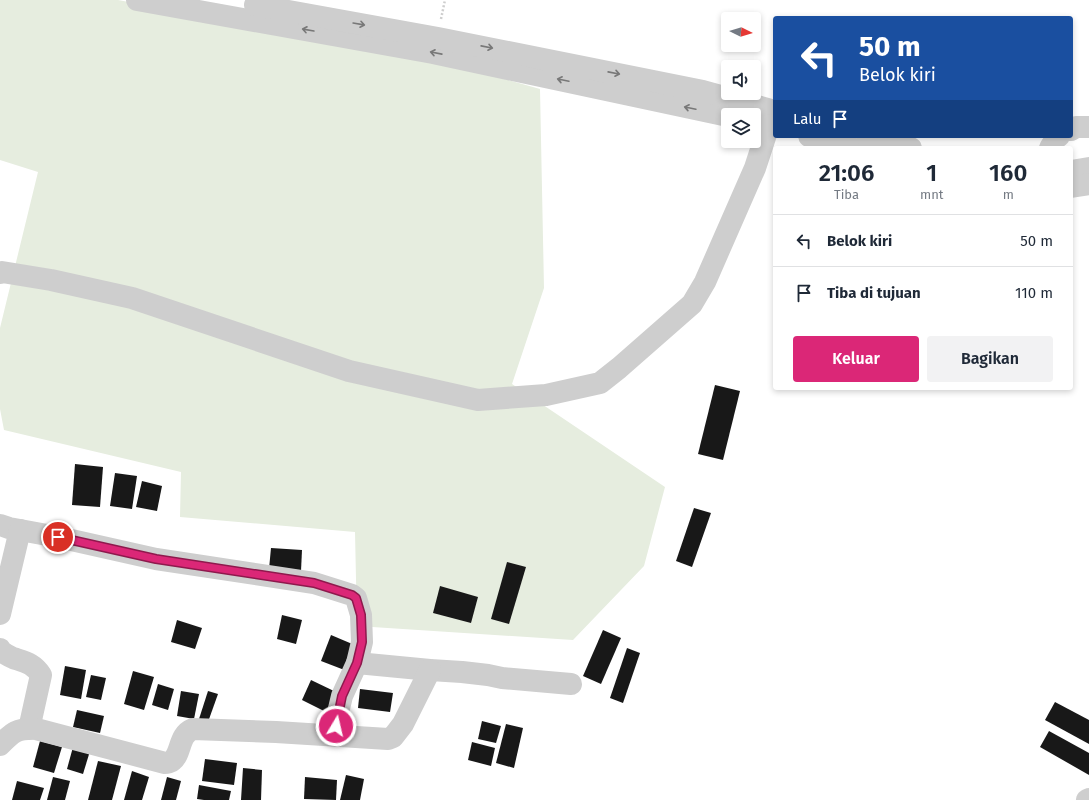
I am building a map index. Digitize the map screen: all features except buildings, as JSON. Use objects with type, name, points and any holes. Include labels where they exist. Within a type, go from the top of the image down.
[{"type":"street","points":[[137,0],[433,53],[721,115]]},
{"type":"street","points":[[0,273],[2,272],[51,280],[132,298],[349,371],[478,400],[546,395],[600,383],[692,304],[705,282],[755,168],[768,121],[703,91],[461,42],[224,0]]},
{"type":"street","points":[[1073,129],[1076,127],[1089,127]]},
{"type":"street","points":[[874,138],[904,146]]},
{"type":"street","points":[[817,141],[842,146]]},
{"type":"street","points":[[1073,171],[1089,168]]},
{"type":"street","points":[[1073,187],[1089,184]]},
{"type":"street","points":[[0,614],[10,527],[156,559],[314,583],[352,595],[356,598],[361,615],[362,642],[357,663],[342,696],[337,717],[335,736]]},
{"type":"street","points":[[0,649],[12,658],[24,661],[37,668],[41,675],[10,734]]},
{"type":"street","points":[[357,663],[462,672],[502,678],[571,684]]},
{"type":"street","points":[[10,734],[43,731],[166,763],[175,757],[183,737],[188,731],[199,728],[388,739],[393,736],[403,724],[430,670]]},
{"type":"shaded area","points":[[0,0],[118,0],[420,55],[540,89],[544,288],[512,384],[665,487],[644,566],[573,640],[357,626],[355,532],[180,517],[181,472],[4,430],[0,409],[0,328],[38,172],[0,160]]},
{"type":"route","points":[[58,537],[156,559],[314,583],[352,595],[356,598],[361,615],[362,642],[357,663],[342,696],[336,726]]}]
